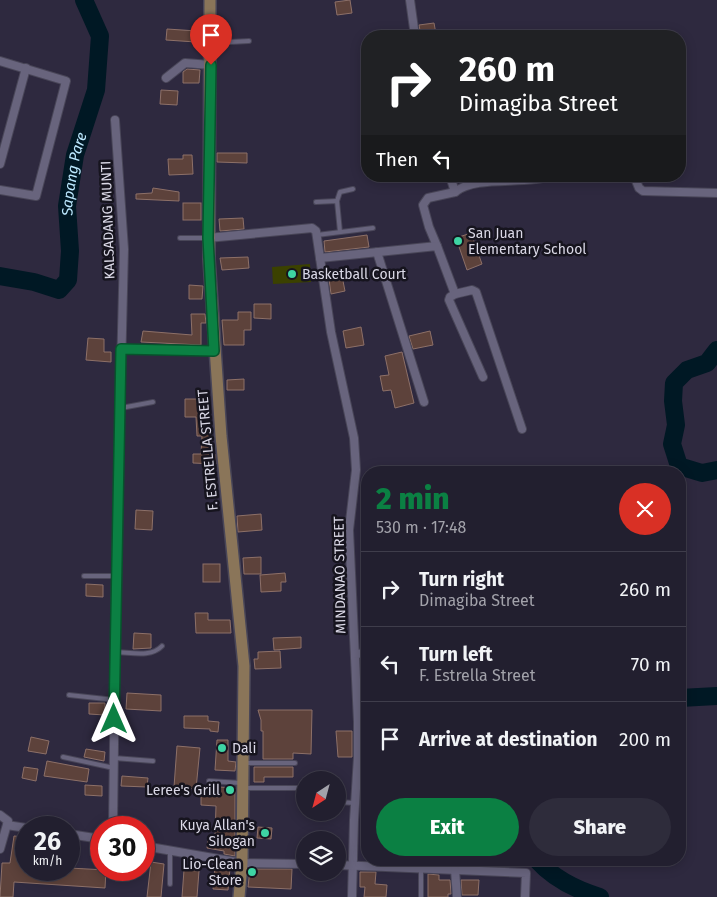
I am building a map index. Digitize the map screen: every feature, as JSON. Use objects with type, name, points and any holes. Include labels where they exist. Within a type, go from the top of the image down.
[{"type":"main road","name":"F. ESTRELLA STREET","points":[[210,0],[211,65],[208,238],[214,351],[244,666],[244,786],[242,862],[238,897]]},
{"type":"street","points":[[410,0],[415,30]]},
{"type":"street","points":[[0,61],[66,81],[36,196],[0,190]]},
{"type":"street","points":[[166,78],[185,64],[211,65]]},
{"type":"street","points":[[0,164],[26,68]]},
{"type":"street","name":"KALSADANG MUNTI","points":[[113,816],[119,408],[124,249],[115,120]]},
{"type":"street","points":[[452,182],[455,192]]},
{"type":"street","points":[[455,294],[429,227],[423,205],[428,198],[455,192],[462,187],[476,183],[525,182]]},
{"type":"street","points":[[636,182],[643,191],[717,193]]},
{"type":"street","points":[[208,238],[312,228],[317,234]]},
{"type":"street","name":"MINDANAO STREET","points":[[317,234],[332,332],[354,438],[356,470],[349,530],[358,757],[352,897]]},
{"type":"street","points":[[320,258],[437,246]]},
{"type":"street","points":[[377,252],[424,402]]},
{"type":"street","points":[[483,377],[449,300],[455,294],[472,290],[476,292],[522,429]]},
{"type":"street","points":[[121,349],[214,351]]},
{"type":"street","points":[[355,654],[361,654]]},
{"type":"street","points":[[0,815],[7,818],[7,825],[0,848]]},
{"type":"street","points":[[7,825],[15,826]]},
{"type":"street","points":[[155,848],[242,862],[296,864]]},
{"type":"street","points":[[346,866],[526,873],[525,897]]},
{"type":"street","points":[[455,870],[456,897]]},
{"type":"lane","points":[[211,43],[249,40]]},
{"type":"lane","points":[[340,232],[337,201],[340,192],[353,189]]},
{"type":"lane","points":[[316,202],[337,201]]},
{"type":"lane","points":[[317,234],[373,228]]},
{"type":"lane","points":[[180,238],[208,238]]},
{"type":"lane","points":[[119,408],[153,402]]},
{"type":"lane","points":[[84,576],[116,576]]},
{"type":"lane","points":[[115,652],[150,653],[157,652],[162,646]]},
{"type":"lane","points":[[69,695],[114,700]]},
{"type":"lane","points":[[63,757],[114,768]]},
{"type":"lane","points":[[114,758],[153,761]]},
{"type":"lane","points":[[244,763],[295,763]]},
{"type":"lane","points":[[208,781],[244,786],[296,788]]},
{"type":"lane","points":[[346,802],[355,803]]},
{"type":"lane","points":[[170,850],[170,884]]},
{"type":"lane","points":[[421,868],[421,897]]},
{"type":"green space","name":"Basketball Court","points":[[310,264],[311,282],[273,284],[272,267]]},
{"type":"building","points":[[350,0],[352,13],[337,15],[335,2]]},
{"type":"building","points":[[434,23],[435,30],[420,30],[419,25]]},
{"type":"building","points":[[167,29],[197,31],[196,42],[166,40]]},
{"type":"building","points":[[187,69],[200,70],[199,83],[183,83],[183,72]]},
{"type":"building","points":[[161,90],[178,91],[177,105],[160,104]]},
{"type":"building","points":[[217,153],[247,153],[247,163],[217,162]]},
{"type":"building","points":[[183,155],[192,155],[193,174],[169,175],[168,159],[183,159]]},
{"type":"building","points":[[153,188],[179,192],[179,201],[136,199],[136,194],[152,193]]},
{"type":"building","points":[[183,203],[201,203],[201,220],[183,220]]},
{"type":"building","points":[[243,218],[244,229],[220,231],[219,219]]},
{"type":"building","points":[[471,233],[482,264],[467,270],[456,238]]},
{"type":"building","points":[[367,235],[369,247],[325,252],[324,241]]},
{"type":"building","points":[[248,257],[249,268],[222,270],[220,258]]},
{"type":"building","points":[[342,276],[345,291],[331,294],[329,279]]},
{"type":"building","points":[[189,285],[203,286],[202,299],[189,299]]},
{"type":"building","points":[[254,304],[271,304],[271,319],[254,318]]},
{"type":"building","points":[[238,312],[251,312],[251,330],[244,330],[244,345],[224,345],[222,320],[238,320]]},
{"type":"building","points":[[191,314],[205,314],[206,323],[201,323],[201,345],[141,342],[143,331],[192,335]]},
{"type":"building","points":[[361,327],[364,345],[346,348],[343,331]]},
{"type":"building","points":[[430,331],[433,345],[413,349],[409,336]]},
{"type":"building","points":[[88,338],[104,339],[104,352],[111,352],[111,362],[86,360]]},
{"type":"building","points":[[402,352],[414,403],[395,408],[391,390],[383,391],[380,376],[389,375],[385,356]]},
{"type":"building","points":[[244,379],[244,390],[227,390],[227,380]]},
{"type":"building","points":[[185,399],[207,399],[207,428],[211,428],[212,454],[215,454],[216,464],[193,463],[193,454],[201,454],[202,436],[197,436],[196,417],[185,417]]},
{"type":"building","points":[[136,510],[153,511],[152,530],[135,529]]},
{"type":"building","points":[[261,514],[262,530],[238,532],[237,516]]},
{"type":"building","points":[[261,557],[261,574],[244,574],[243,558]]},
{"type":"building","points":[[203,564],[220,564],[220,582],[203,582]]},
{"type":"building","points":[[285,573],[286,582],[281,582],[281,591],[261,592],[260,575]]},
{"type":"building","points":[[86,584],[103,585],[103,597],[86,596]]},
{"type":"building","points":[[195,613],[208,613],[208,620],[230,620],[231,633],[196,633]]},
{"type":"building","points":[[134,633],[151,634],[151,648],[133,649]]},
{"type":"building","points":[[301,637],[301,648],[274,650],[273,638]]},
{"type":"building","points":[[280,651],[281,668],[255,669],[254,659],[258,659],[258,652]]},
{"type":"building","points":[[127,693],[161,695],[161,711],[126,709]]},
{"type":"building","points":[[89,703],[105,703],[105,715],[89,714]]},
{"type":"building","points":[[258,710],[312,710],[311,754],[293,753],[293,759],[263,759],[263,731],[261,731],[261,720]]},
{"type":"building","points":[[184,716],[208,716],[208,721],[219,722],[218,732],[210,731],[210,729],[184,728]]},
{"type":"building","points":[[336,731],[352,731],[352,757],[338,757]]},
{"type":"building","points":[[31,737],[49,741],[46,754],[28,751]]},
{"type":"building","points":[[217,740],[228,740],[228,761],[236,762],[235,771],[215,770]]},
{"type":"building","points":[[177,746],[200,748],[196,789],[174,787]]},
{"type":"building","points":[[86,749],[105,752],[104,761],[84,757]]},
{"type":"building","points":[[47,761],[89,769],[87,782],[44,776]]},
{"type":"building","points":[[24,767],[38,769],[36,781],[22,778]]},
{"type":"building","points":[[254,767],[293,767],[293,777],[264,777],[264,782],[254,782]]},
{"type":"building","points":[[122,776],[148,778],[147,787],[121,786]]},
{"type":"building","points":[[85,785],[102,786],[102,796],[85,795]]},
{"type":"building","points":[[219,787],[235,788],[235,856],[224,854],[224,851],[207,848],[209,835],[215,836],[216,806],[201,805],[201,795],[218,797]]},
{"type":"building","name":"Kuya Allan's Silogan","points":[[258,827],[272,828],[271,839],[257,838]]},
{"type":"building","points":[[15,836],[15,881],[80,881],[80,869],[90,869],[90,881],[105,881],[105,888],[14,882],[13,897],[0,897],[2,863],[10,863]]},
{"type":"building","points":[[155,863],[164,864],[161,897],[147,897],[149,881],[155,881]]},
{"type":"building","points":[[215,866],[230,868],[228,890],[213,889]]},
{"type":"building","points":[[250,869],[292,869],[291,889],[248,887]]},
{"type":"building","points":[[184,870],[199,871],[197,897],[182,897]]},
{"type":"building","points":[[360,872],[376,872],[375,884],[387,885],[386,897],[364,897],[365,887],[360,887]]},
{"type":"building","points":[[428,874],[439,875],[439,880],[450,880],[451,894],[448,894],[448,897],[428,897]]},
{"type":"building","points":[[461,880],[479,880],[478,895],[462,895]]},
{"type":"waterway","name":"Sapang Pare","points":[[0,276],[34,282],[59,290],[68,280],[70,251],[67,206],[75,155],[96,90],[100,36],[84,0]]},
{"type":"waterway","points":[[679,466],[672,444],[676,425],[673,401],[674,383],[687,370],[707,363],[717,350]]},
{"type":"waterway","points":[[686,468],[702,473],[717,470]]},
{"type":"waterway","points":[[686,698],[717,696]]},
{"type":"waterway","points":[[543,866],[566,883],[600,897]]},
{"type":"place","name":"San Juan Elementary School","points":[[458,241]]},
{"type":"place","name":"Basketball Court","points":[[292,274]]},
{"type":"place","name":"Dali","points":[[222,748]]},
{"type":"place","name":"Leree's Grill","points":[[230,790]]},
{"type":"place","name":"Kuya Allan's Silogan","points":[[265,833]]},
{"type":"place","name":"Lio-Clean Store","points":[[252,872]]},
{"type":"route","points":[[114,719],[121,349],[214,351],[208,238],[211,65]]}]
